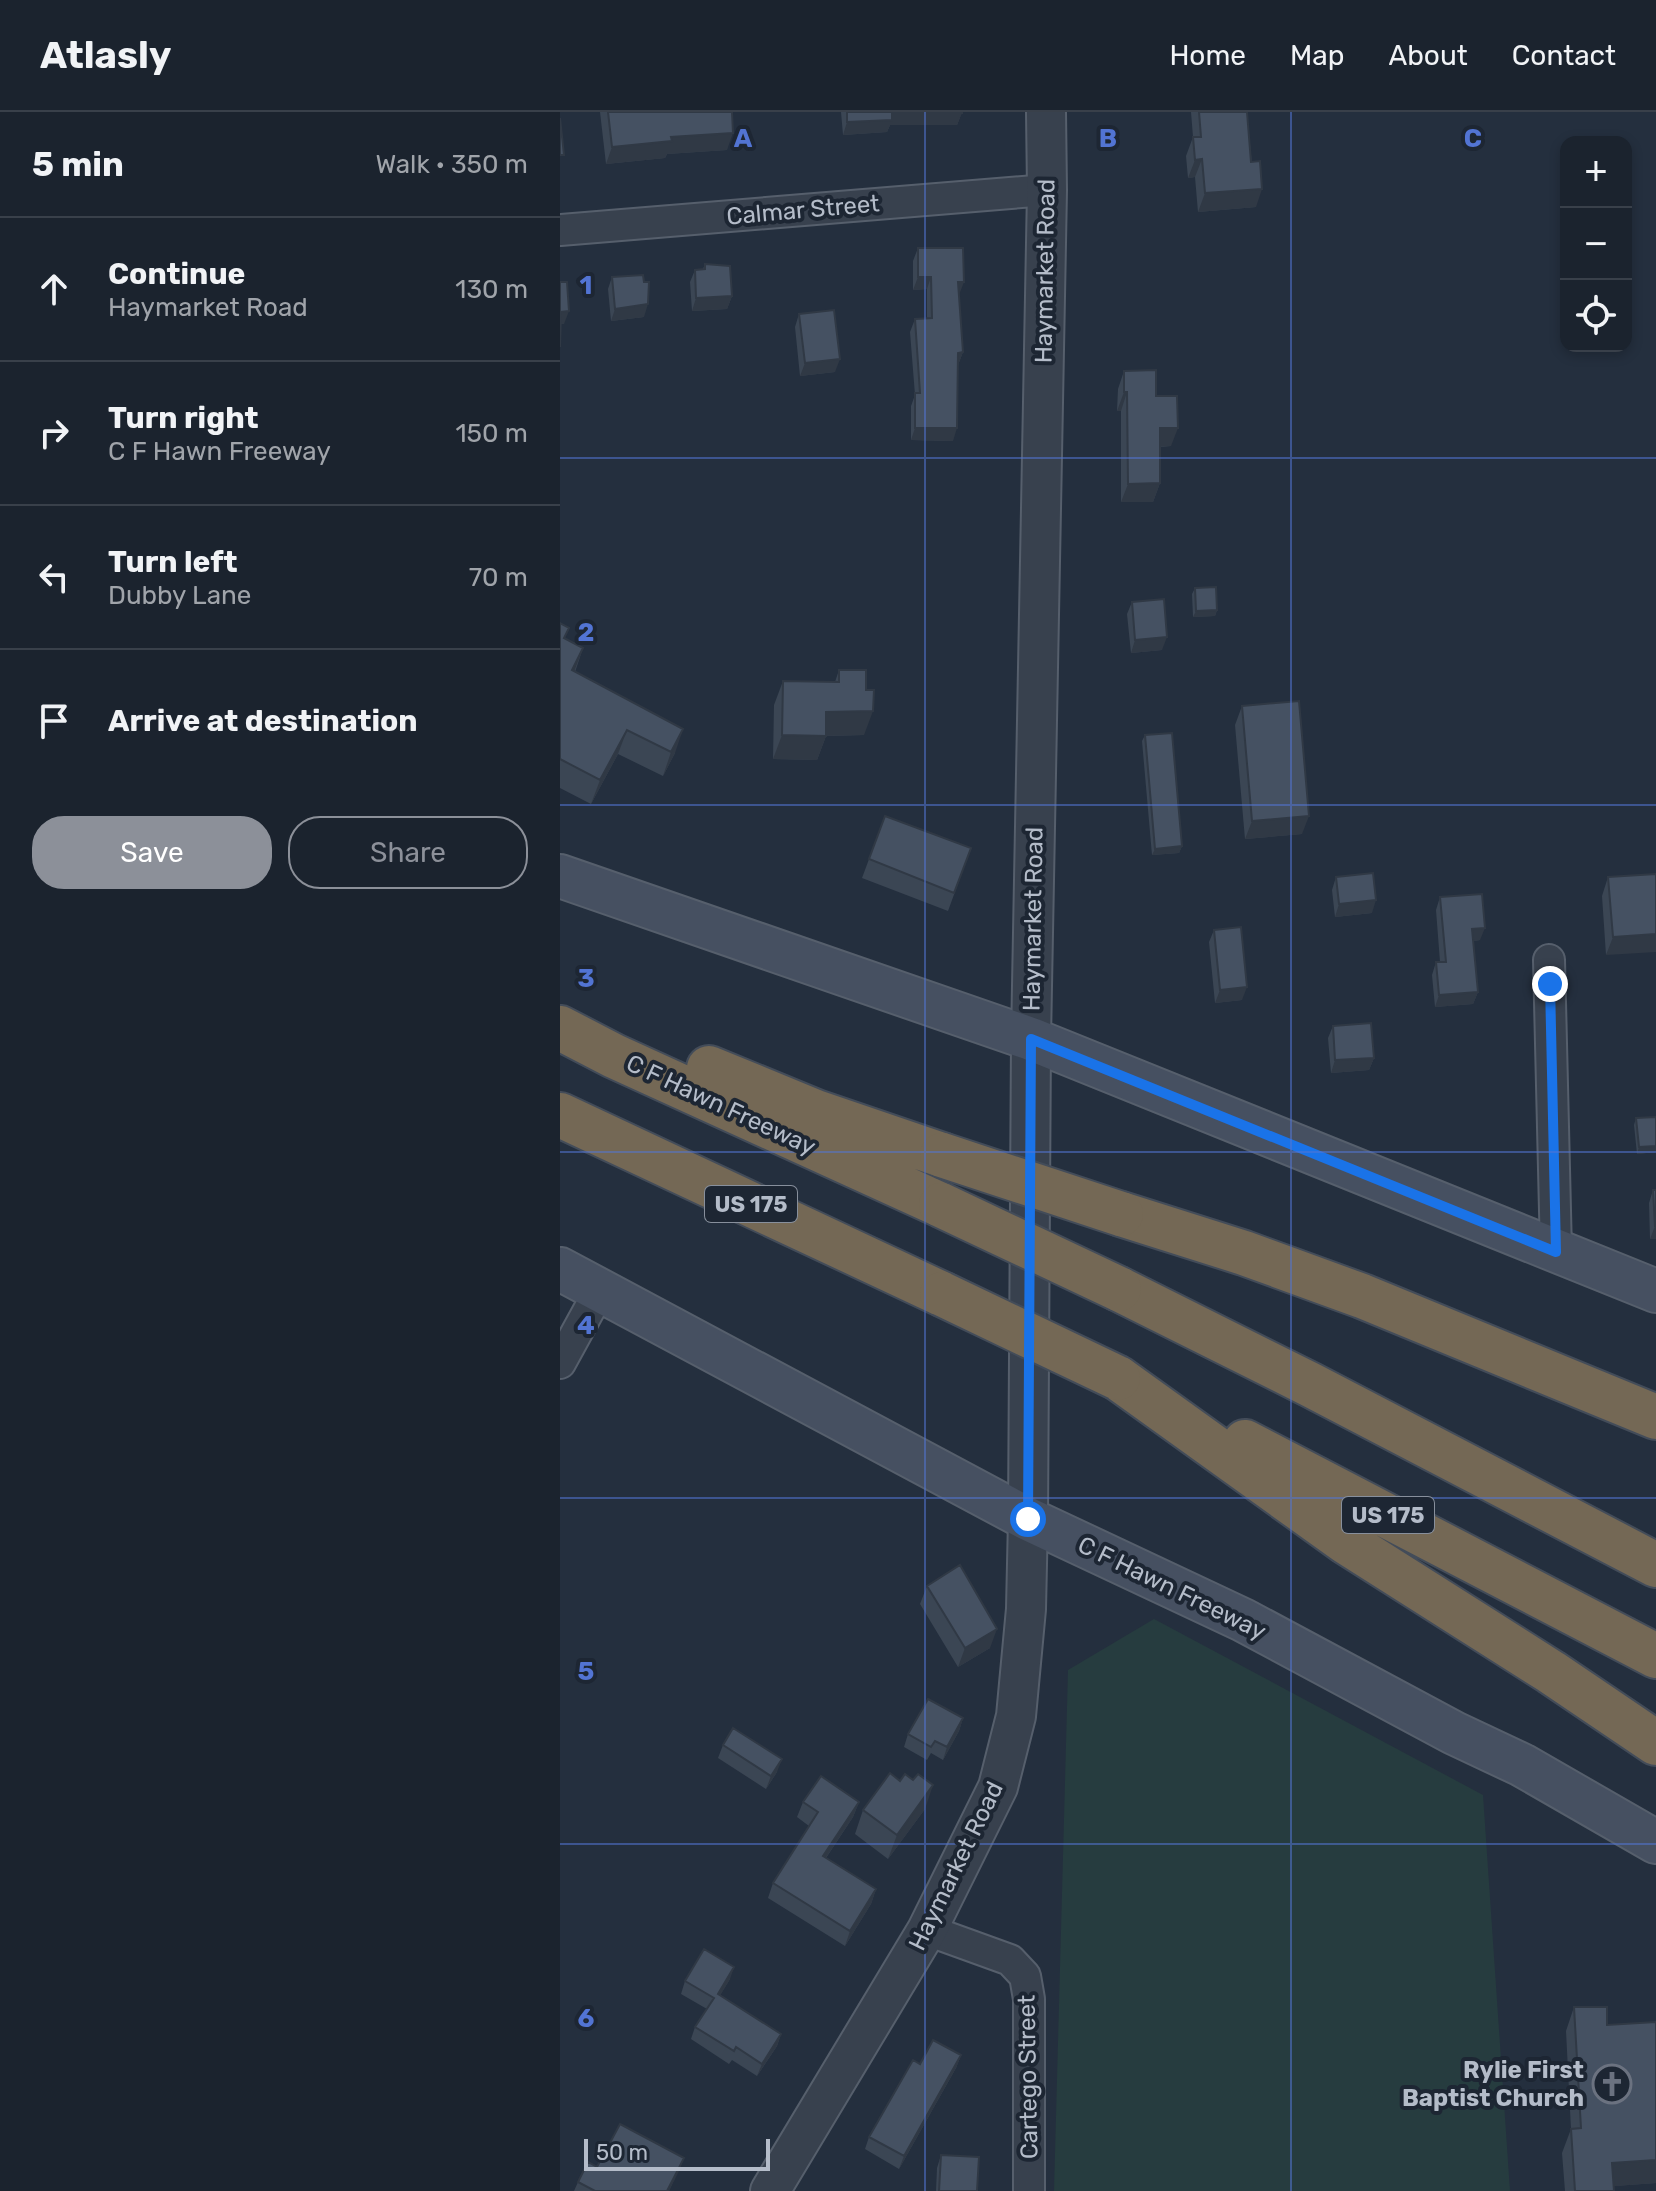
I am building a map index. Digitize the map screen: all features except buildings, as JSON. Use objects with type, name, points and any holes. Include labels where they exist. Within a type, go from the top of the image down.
[{"type":"highway","points":[[560,1012],[625,1033],[816,1112],[1244,1253],[1362,1296],[1656,1417]]},
{"type":"highway","name":"C F Hawn Freeway","points":[[560,1028],[614,1056],[1119,1289],[1656,1562]]},
{"type":"highway","name":"US 175","points":[[560,1115],[1118,1378],[1656,1656]]},
{"type":"highway","points":[[1118,1378],[1346,1542],[1551,1672],[1656,1743]]},
{"type":"main road","points":[[560,876],[1031,1039],[1556,1252],[1649,1286]]},
{"type":"main road","name":"C F Hawn Freeway","points":[[560,1269],[1028,1519],[1243,1620],[1454,1733],[1522,1765],[1656,1842]]},
{"type":"street","name":"Haymarket Road","points":[[770,2191],[927,1930],[998,1787],[1016,1716],[1026,1609],[1028,1519],[1031,1039],[1046,112]]},
{"type":"street","name":"Calmar Street","points":[[560,230],[1047,190]]},
{"type":"street","points":[[1549,960],[1556,1252]]},
{"type":"street","points":[[560,1363],[600,1290]]},
{"type":"street","name":"Cartego Street","points":[[927,1930],[1010,1960],[1025,1976],[1029,1999],[1029,2191]]},
{"type":"green space","points":[[1154,1619],[1483,1795],[1510,2191],[1054,2191],[1068,1670]]},
{"type":"place","name":"Rylie First Baptist Church","points":[[1612,2084]]},
{"type":"route","points":[[1028,1519],[1031,1039],[1556,1252],[1550,984]]}]
